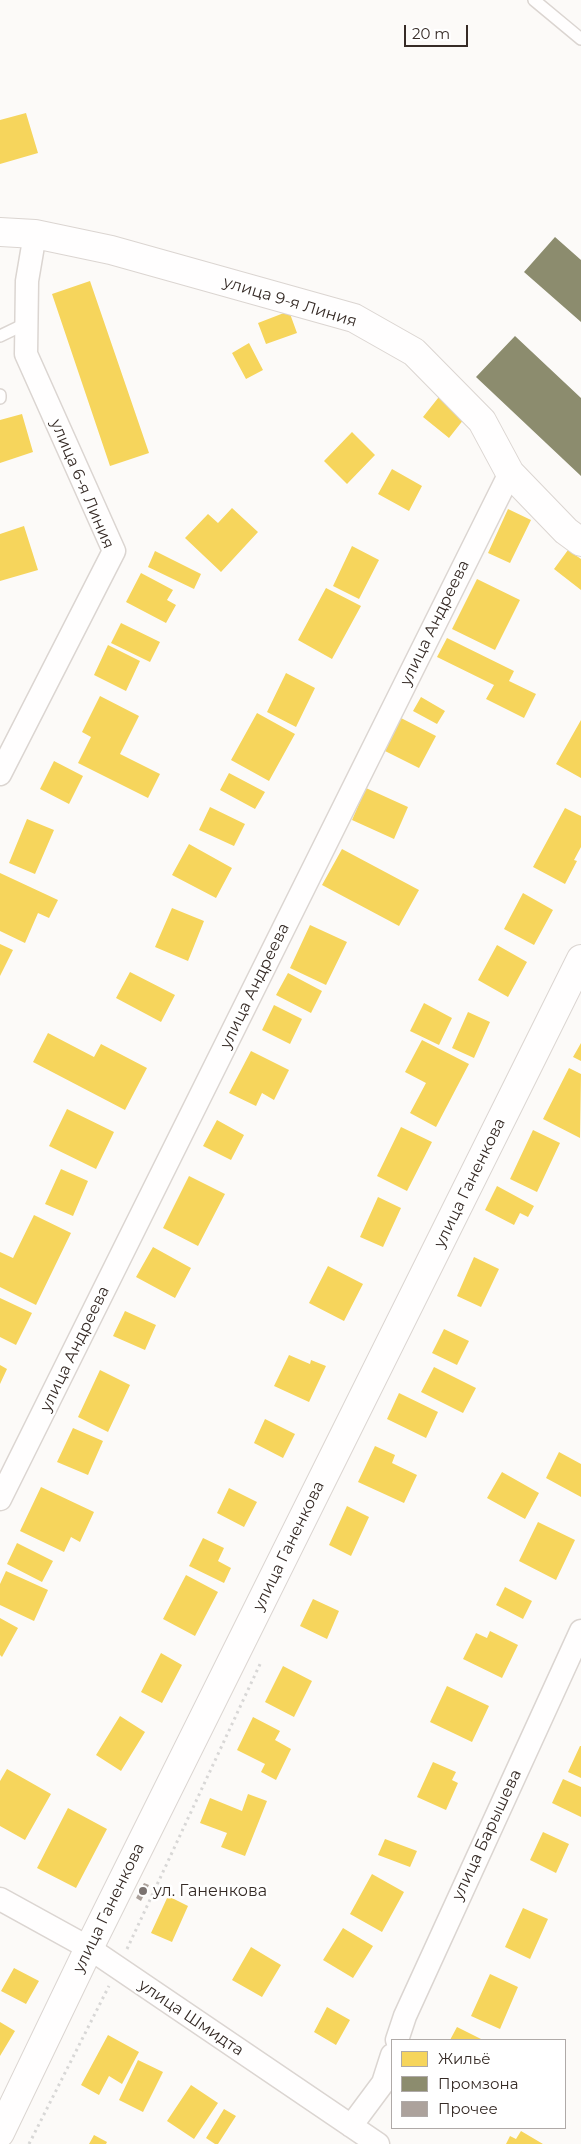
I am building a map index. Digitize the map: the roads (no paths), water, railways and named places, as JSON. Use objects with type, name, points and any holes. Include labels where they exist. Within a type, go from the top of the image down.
[{"type":"street","name":"улица 9-я Линия","points":[[0,232],[35,234],[111,250],[354,318],[414,352],[482,421],[510,473],[566,531],[581,542]]},
{"type":"street","name":"улица 6-я Линия","points":[[0,774],[114,551],[26,354],[27,281],[35,234]]},
{"type":"street","name":"улица Андреева","points":[[0,1498],[510,473]]},
{"type":"street","name":"улица Ганенкова","points":[[0,2133],[89,1948],[581,959]]},
{"type":"street","name":"улица Барышева","points":[[397,2039],[404,2016],[581,1631]]},
{"type":"street","name":"улица Шмидта","points":[[0,1899],[89,1948],[362,2137]]},
{"type":"street","points":[[362,2137],[391,2058]]},
{"type":"lane","points":[[534,0],[581,39]]},
{"type":"lane","points":[[0,336],[25,324]]},
{"type":"place","name":"ул. Ганенкова","points":[[143,1891]]}]
